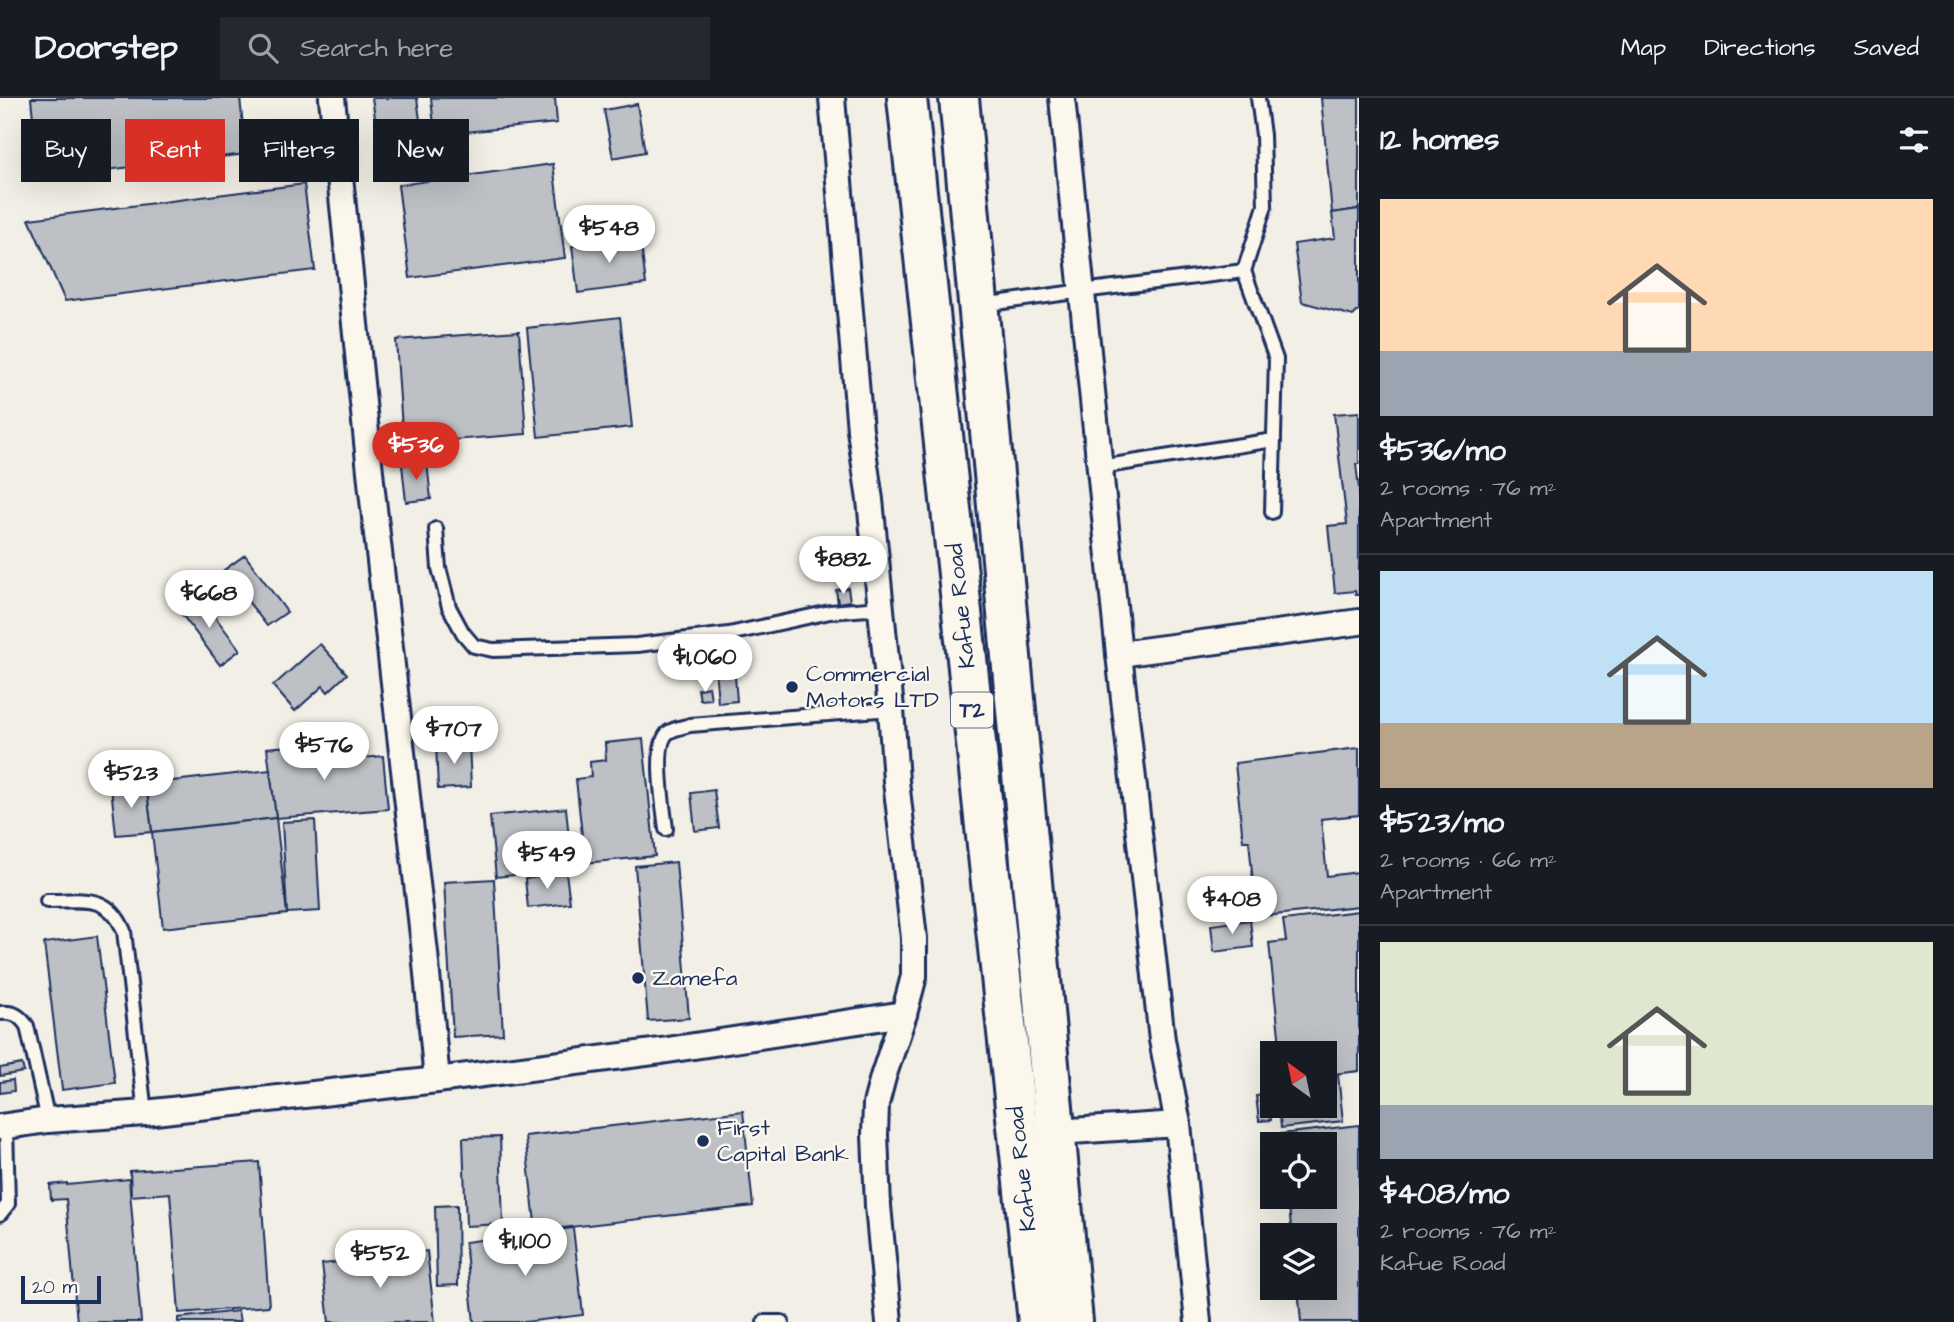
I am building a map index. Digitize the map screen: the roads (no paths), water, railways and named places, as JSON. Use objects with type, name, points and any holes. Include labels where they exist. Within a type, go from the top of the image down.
[{"type":"main road","name":"Kafue Road","points":[[907,98],[1038,1322]]},
{"type":"main road","name":"Kafue Road","points":[[959,98],[1073,1322]]},
{"type":"street","points":[[331,98],[437,1080]]},
{"type":"street","points":[[832,98],[860,430],[914,938],[914,976],[877,1104],[878,1206],[889,1322]]},
{"type":"street","points":[[1062,98],[1119,654],[1163,1040],[1178,1124],[1198,1322]]},
{"type":"street","points":[[1119,654],[1359,622]]},
{"type":"street","points":[[3,1127],[48,1120],[145,1113],[437,1080],[661,1051],[904,1014]]},
{"type":"street","points":[[1056,1132],[1178,1124]]},
{"type":"lane","points":[[1258,98],[1263,135],[1265,206],[1244,271],[1276,359],[1272,512]]},
{"type":"lane","points":[[979,306],[1082,290],[1244,271]]},
{"type":"lane","points":[[1100,467],[1274,440]]},
{"type":"lane","points":[[436,529],[439,568],[449,607],[463,633],[474,646],[493,650],[637,645],[729,634],[830,612],[881,608]]},
{"type":"lane","points":[[666,829],[660,755],[664,738],[669,732],[690,725],[891,709]]},
{"type":"lane","points":[[47,901],[89,901],[107,906],[118,917],[124,931],[145,1113]]},
{"type":"lane","points":[[0,1013],[12,1012],[20,1016],[27,1026],[48,1120]]},
{"type":"lane","points":[[0,1214],[8,1204],[3,1127]]},
{"type":"lane","points":[[764,1322],[782,1322]]},
{"type":"place","name":"Commercial Motors LTD","points":[[792,687]]},
{"type":"place","name":"Zamefa","points":[[638,978]]},
{"type":"place","name":"First Capital Bank","points":[[703,1141]]}]
